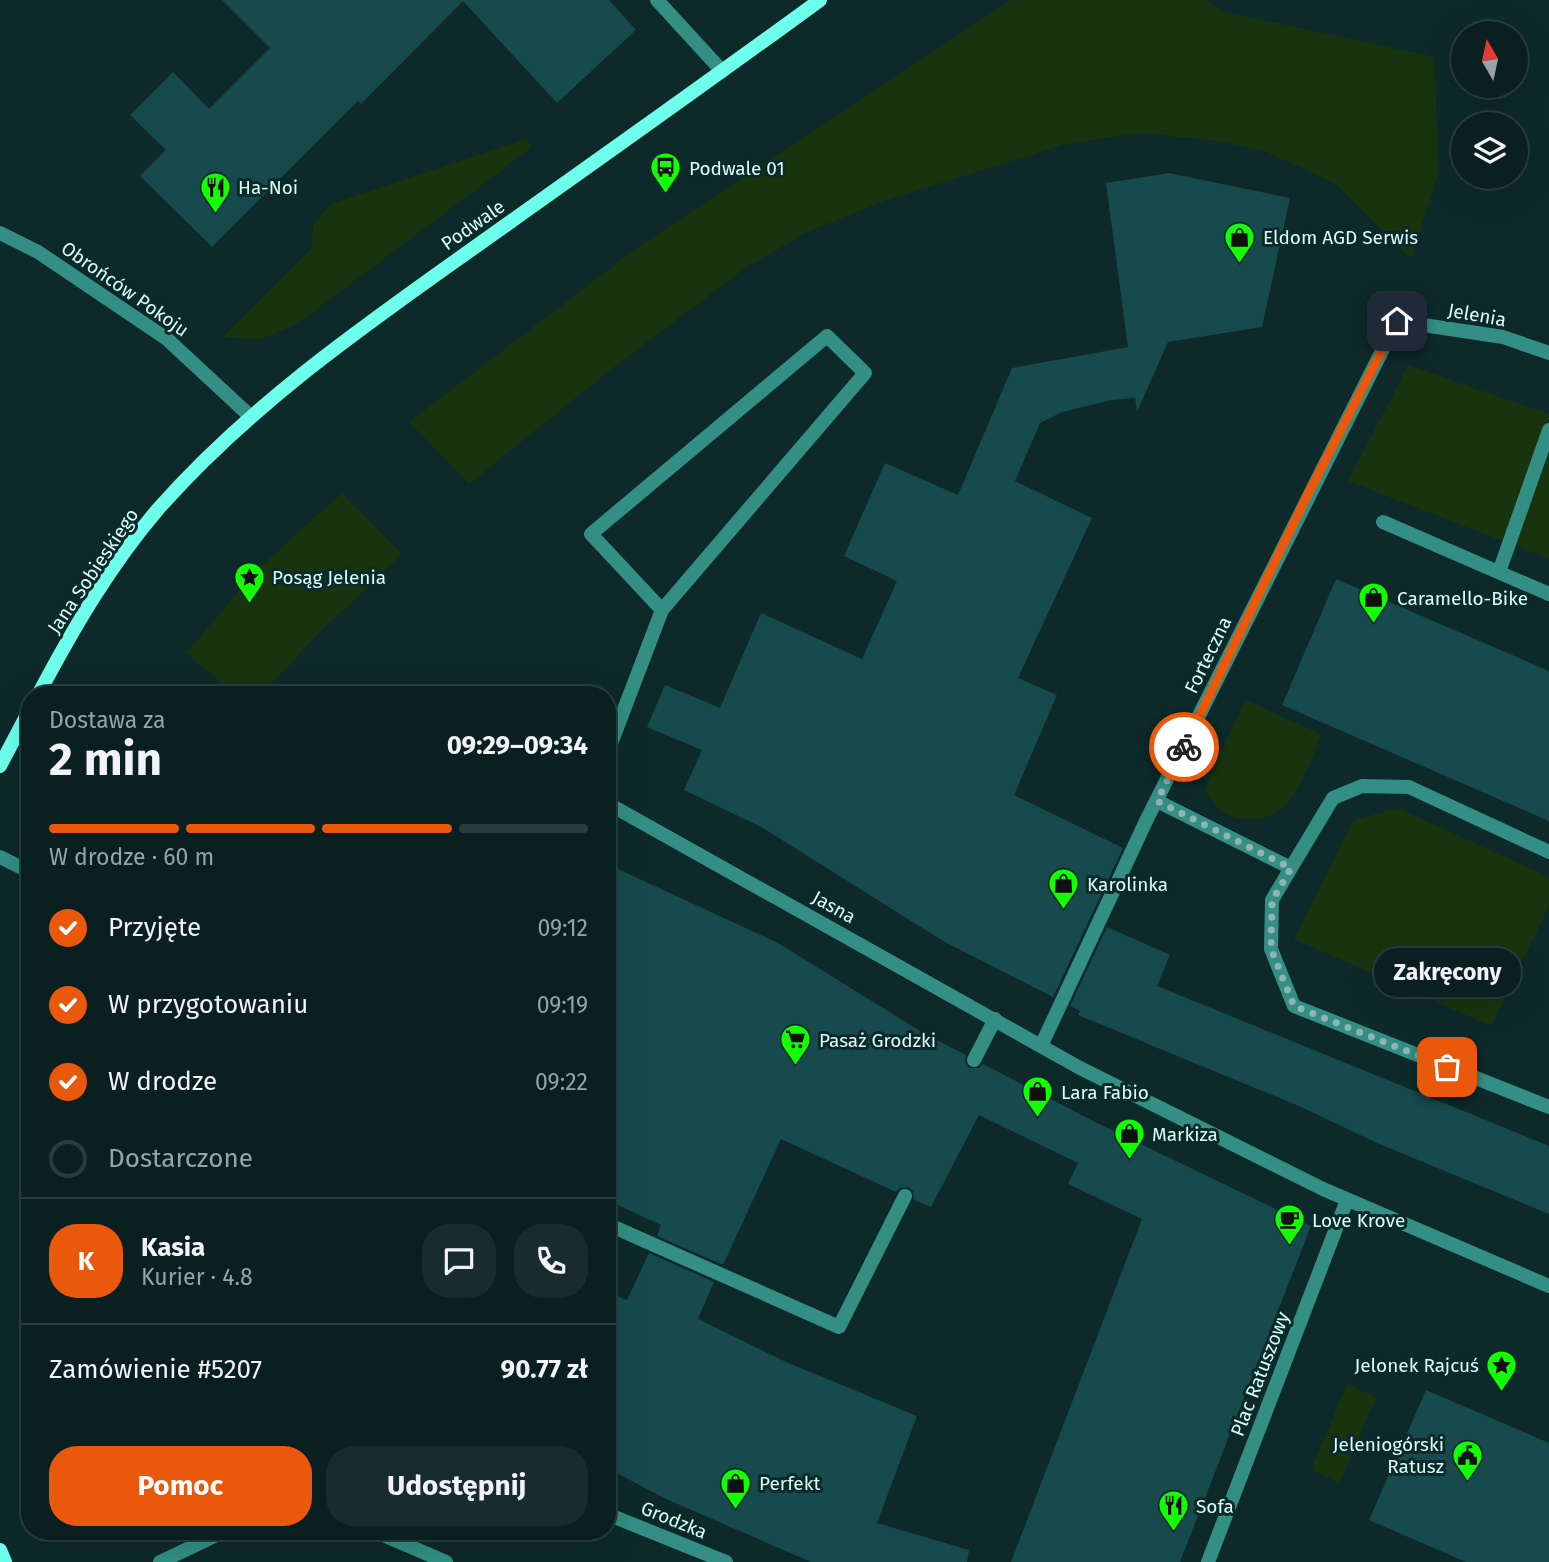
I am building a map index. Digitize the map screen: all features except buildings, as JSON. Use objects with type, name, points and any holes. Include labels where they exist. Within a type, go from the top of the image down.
[{"type":"street","points":[[657,0],[722,71]]},
{"type":"street","name":"Podwale","points":[[250,416],[335,346],[820,0]]},
{"type":"street","name":"Obrońców Pokoju","points":[[0,233],[38,252],[167,339],[250,416]]},
{"type":"street","name":"Jelenia","points":[[1397,321],[1503,337],[1549,354]]},
{"type":"street","name":"Forteczna","points":[[1041,1046],[1146,821],[1397,321]]},
{"type":"street","points":[[616,730],[662,610],[865,373],[827,336],[591,534],[662,610]]},
{"type":"street","name":"Jana Sobieskiego","points":[[43,686],[80,617],[122,554],[160,508],[250,416]]},
{"type":"street","points":[[1499,572],[1549,430]]},
{"type":"street","points":[[1383,522],[1549,594]]},
{"type":"street","points":[[0,766],[21,726]]},
{"type":"street","points":[[1549,852],[1409,788],[1363,786],[1333,798],[1272,901],[1271,949],[1294,1006],[1549,1107]]},
{"type":"street","points":[[1157,801],[1291,868]]},
{"type":"street","name":"Jasna","points":[[616,808],[1041,1046]]},
{"type":"street","points":[[0,857],[21,868]]},
{"type":"street","points":[[974,1060],[995,1019]]},
{"type":"street","points":[[1041,1046],[1347,1200],[1549,1286]]},
{"type":"street","points":[[616,1228],[839,1327],[905,1196]]},
{"type":"street","name":"Plac Ratuszowy","points":[[1208,1562],[1347,1200]]},
{"type":"street","name":"Grodzka","points":[[616,1518],[726,1562]]},
{"type":"street","points":[[160,1562],[206,1540]]},
{"type":"street","points":[[395,1540],[446,1562]]},
{"type":"street","points":[[0,1550],[5,1562]]},
{"type":"green space","points":[[1010,0],[1205,0],[1226,12],[1435,57],[1438,174],[1411,259],[1336,184],[1267,152],[1218,141],[1141,133],[1066,144],[884,201],[808,232],[745,268],[609,371],[469,484],[409,422],[634,250]]},
{"type":"green space","points":[[526,139],[531,144],[527,151],[297,324],[259,340],[223,337],[311,249],[313,225],[331,204]]},
{"type":"green space","points":[[1408,365],[1549,414],[1549,559],[1348,481]]},
{"type":"green space","points":[[342,493],[402,554],[319,633],[269,686],[225,686],[186,653],[258,569]]},
{"type":"green space","points":[[1246,700],[1321,734],[1295,793],[1286,805],[1274,814],[1260,819],[1236,818],[1225,813],[1212,802],[1206,791],[1210,775]]},
{"type":"green space","points":[[1398,808],[1549,877],[1549,906],[1491,1026],[1294,939],[1353,820]]},
{"type":"green space","points":[[1347,1384],[1376,1397],[1340,1483],[1311,1470]]},
{"type":"way so far","points":[[1184,747],[1157,801],[1291,868],[1272,901],[1271,949],[1294,1006],[1447,1067]]},
{"type":"place","name":"Podwale 01","points":[[666,195]]},
{"type":"place","name":"Ha-Noi","points":[[215,214]]},
{"type":"place","name":"Eldom AGD Serwis","points":[[1240,264]]},
{"type":"place","name":"Posąg Jelenia","points":[[249,604]]},
{"type":"place","name":"Caramello-Bike","points":[[1374,625]]},
{"type":"place","name":"Karolinka","points":[[1064,911]]},
{"type":"place","name":"Pasaż Grodzki","points":[[796,1067]]},
{"type":"place","name":"Zakręcony","points":[[1447,1067]]},
{"type":"place","name":"Lara Fabio","points":[[1038,1119]]},
{"type":"place","name":"Markiza","points":[[1129,1161]]},
{"type":"place","name":"Love Krove","points":[[1289,1247]]},
{"type":"place","name":"Jelonek Rajcuś","points":[[1502,1392]]},
{"type":"place","name":"Jeleniogórski Ratusz","points":[[1467,1482]]},
{"type":"place","name":"Perfekt","points":[[736,1510]]},
{"type":"place","name":"Sofa","points":[[1173,1533]]},
{"type":"route","points":[[1184,747],[1308,494],[1397,321]]}]
